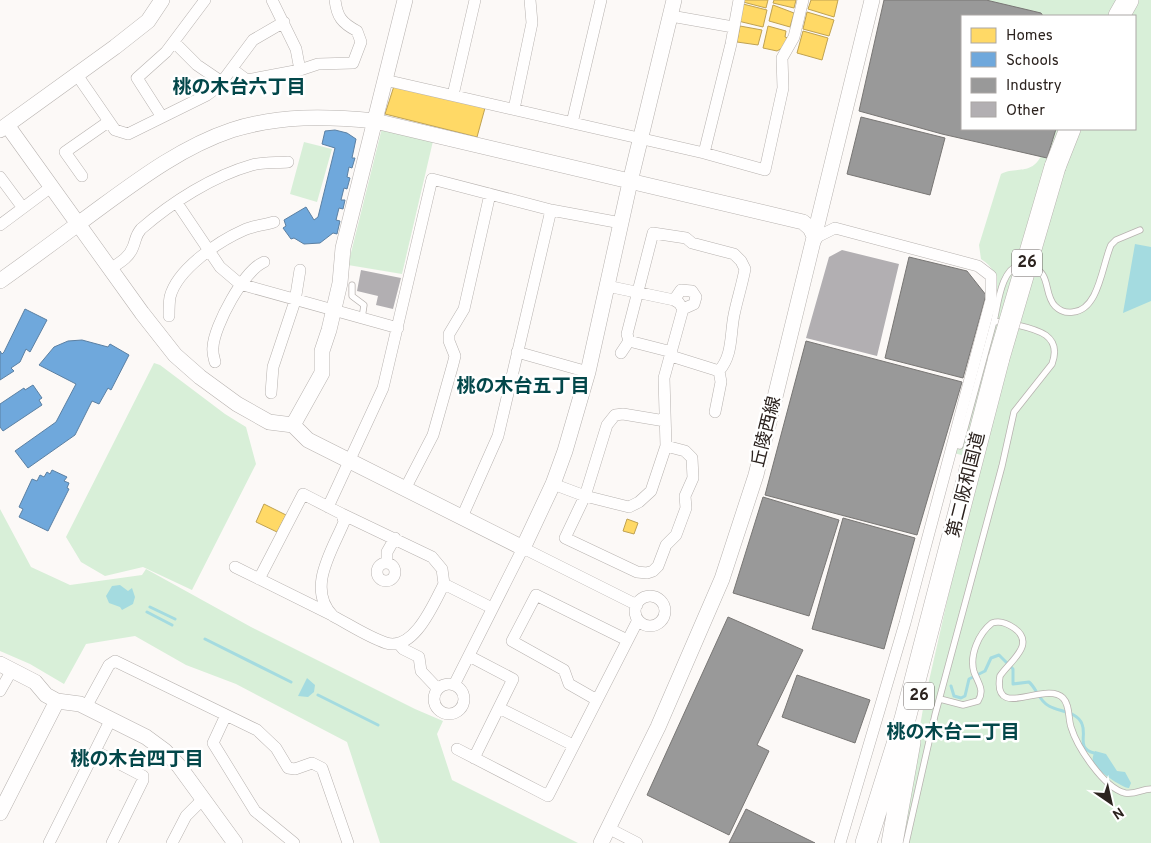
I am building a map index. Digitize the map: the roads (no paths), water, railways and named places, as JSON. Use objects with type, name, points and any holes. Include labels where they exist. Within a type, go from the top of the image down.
[{"type":"highway","points":[[1120,15],[1128,0]]},
{"type":"highway","name":"第二阪和国道","points":[[866,841],[905,719],[999,358],[1055,167],[1070,130]]},
{"type":"highway","name":"26","points":[[892,843],[914,719],[950,551]]},
{"type":"street","points":[[162,0],[148,21],[3,128],[51,187],[157,333],[189,368],[255,415],[269,422],[293,425],[308,440],[350,463],[637,605]]},
{"type":"street","points":[[162,117],[137,78],[174,42],[204,0]]},
{"type":"street","points":[[272,0],[296,49],[300,70]]},
{"type":"street","points":[[232,68],[247,80],[300,70],[318,64],[353,63],[361,42],[357,31],[344,25],[338,17],[335,0]]},
{"type":"street","points":[[293,425],[322,373],[322,351],[329,330],[344,264],[343,248],[405,0]]},
{"type":"street","points":[[453,95],[474,0]]},
{"type":"street","points":[[514,109],[532,23],[530,0]]},
{"type":"street","points":[[572,123],[602,0]]},
{"type":"street","points":[[454,685],[523,548],[553,484],[565,451],[588,372],[630,182],[674,0]]},
{"type":"street","points":[[704,153],[732,44],[733,27],[739,0]]},
{"type":"street","points":[[385,80],[640,140],[704,153],[765,170],[783,88],[782,58],[794,37],[803,0]]},
{"type":"street","name":"丘陵西線","points":[[600,843],[658,727],[722,579],[756,475],[872,0]]},
{"type":"street","points":[[671,16],[733,27]]},
{"type":"street","points":[[77,75],[108,122],[115,130],[128,134],[207,95],[222,82],[253,40],[284,22]]},
{"type":"street","points":[[174,42],[197,65],[222,82]]},
{"type":"street","points":[[0,281],[135,182],[200,143],[231,131],[266,122],[308,117],[375,122],[803,222],[810,228],[815,238],[835,228],[978,266],[991,276],[990,300],[905,623],[840,843]]},
{"type":"street","points":[[82,176],[66,152],[108,122]]},
{"type":"street","points":[[110,269],[128,257],[134,246],[134,237],[140,229],[177,202],[218,179],[254,164],[288,162]]},
{"type":"street","points":[[0,177],[23,208]]},
{"type":"street","points":[[328,506],[350,463],[383,388],[432,179],[551,210],[621,223]]},
{"type":"street","points":[[0,226],[51,187]]},
{"type":"street","points":[[405,489],[434,435],[454,364],[455,356],[449,341],[449,334],[464,309],[490,194]]},
{"type":"street","points":[[177,202],[220,267],[240,284],[398,328]]},
{"type":"street","points":[[462,517],[498,436],[551,210]]},
{"type":"street","points":[[169,316],[170,297],[177,283],[210,250],[245,230],[274,222]]},
{"type":"street","points":[[621,353],[629,341],[627,334],[653,233],[686,238],[692,243],[734,254],[742,261],[745,269],[732,325],[731,345],[727,359],[719,371],[721,382],[715,412]]},
{"type":"street","points":[[215,362],[212,347],[218,329],[240,284],[252,270],[264,262]]},
{"type":"street","points":[[270,393],[274,367],[296,301],[300,270]]},
{"type":"street","points":[[607,286],[674,300],[683,308]]},
{"type":"street","points":[[674,300],[681,290],[692,291],[696,297],[694,304],[683,308]]},
{"type":"street","points":[[553,484],[585,496],[629,507],[639,502],[651,491],[666,446],[664,378],[683,308]]},
{"type":"street","points":[[629,341],[719,371]]},
{"type":"street","points":[[517,352],[588,372]]},
{"type":"street","points":[[665,422],[623,414],[615,415],[607,425],[585,496],[566,538],[637,572],[647,573],[653,571],[658,566],[666,545],[676,535],[686,508],[685,496],[693,478],[692,458],[685,451],[666,446]]},
{"type":"street","points":[[235,567],[387,644],[398,643],[410,638],[419,630],[444,584],[442,569],[432,557],[303,494],[259,579]]},
{"type":"street","points":[[333,616],[327,610],[321,594],[321,578],[344,522],[342,514]]},
{"type":"street","points":[[388,563],[387,552],[395,538]]},
{"type":"street","points":[[444,584],[492,608]]},
{"type":"street","points":[[597,700],[569,684],[564,670],[512,641],[536,594],[627,640]]},
{"type":"street","points":[[644,597],[655,597],[662,602],[664,609],[662,619],[657,624],[647,625],[638,620],[635,610],[637,605],[644,597]]},
{"type":"street","points":[[457,749],[548,796],[638,620]]},
{"type":"street","points":[[398,643],[403,649],[419,657],[421,671],[438,689]]},
{"type":"street","points":[[469,656],[514,679],[474,758]]},
{"type":"street","points":[[86,707],[109,665],[115,661],[257,730],[276,748],[288,768],[295,769],[312,764],[322,768],[346,842]]},
{"type":"street","points":[[0,691],[6,667],[35,682],[46,695],[56,701],[80,704],[146,737],[179,766],[235,843]]},
{"type":"street","points":[[447,684],[454,685],[462,693],[463,703],[458,711],[449,714],[440,711],[434,702],[438,689],[447,684]]},
{"type":"street","points":[[0,813],[56,701]]},
{"type":"street","points":[[499,708],[573,745]]},
{"type":"street","points":[[226,715],[213,743],[254,812],[294,843]]},
{"type":"street","points":[[49,843],[111,719]]},
{"type":"street","points":[[95,751],[143,776],[143,780],[112,843]]},
{"type":"street","points":[[172,843],[186,816],[203,799]]},
{"type":"street","points":[[608,828],[638,843]]},
{"type":"lane","points":[[952,444],[960,446],[1006,277],[1016,266],[1035,268],[1042,272],[1046,279],[1051,299],[1062,311],[1071,313],[1085,308],[1092,302],[1111,245],[1116,240],[1140,230]]},
{"type":"lane","points":[[352,285],[352,296],[364,305],[362,318]]},
{"type":"lane","points":[[906,843],[940,699],[1014,412],[1049,369],[1054,358],[1053,345],[1041,331],[994,321]]},
{"type":"lane","points":[[940,699],[963,705],[973,704],[981,696],[982,688],[974,672],[973,665],[979,637],[992,623],[1002,622],[1010,625],[1022,636],[1022,648],[1005,669],[999,682],[1001,690],[1006,696],[1019,700],[1049,691],[1061,696],[1068,708],[1074,735],[1097,773],[1124,793],[1131,794],[1151,789]]},
{"type":"water","points":[[1135,244],[1151,247],[1151,301],[1123,313]]},
{"type":"water","points":[[120,585],[128,591],[132,588],[135,597],[133,604],[122,610],[120,607],[109,603],[106,596],[112,586]]},
{"type":"water","points":[[307,678],[315,685],[314,692],[308,697],[298,696]]},
{"type":"water","points":[[1095,751],[1106,754],[1117,771],[1125,772],[1131,783],[1129,788],[1116,782],[1095,766],[1093,756]]},
{"type":"waterway","points":[[150,607],[175,619]]},
{"type":"waterway","points":[[147,612],[172,625]]},
{"type":"waterway","points":[[205,639],[291,682]]},
{"type":"waterway","points":[[951,686],[954,696],[961,698],[965,696],[969,679],[985,671],[991,658],[999,655],[1013,669],[1013,684],[1029,682],[1046,704],[1072,714],[1080,720],[1083,728],[1085,748],[1094,753]]},
{"type":"waterway","points":[[318,695],[378,725]]},
{"type":"district","name":"桃の木台六丁目","points":[[239,88]]},
{"type":"district","name":"桃の木台五丁目","points":[[523,387]]},
{"type":"district","name":"桃の木台二丁目","points":[[953,733]]},
{"type":"district","name":"桃の木台四丁目","points":[[137,760]]}]
